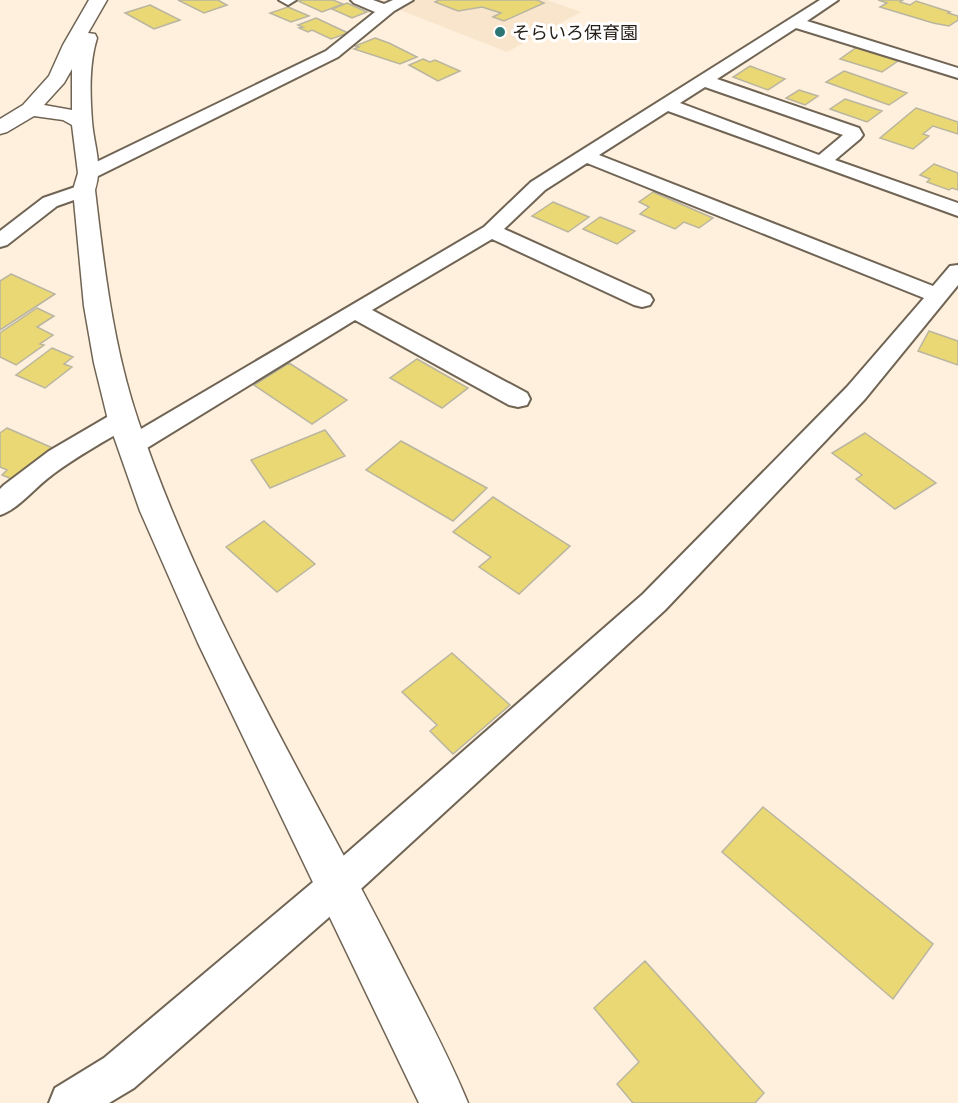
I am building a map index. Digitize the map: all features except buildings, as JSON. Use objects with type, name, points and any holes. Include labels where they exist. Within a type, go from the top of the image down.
[{"type":"street","points":[[0,128],[30,109],[57,79],[72,45],[99,0]]},
{"type":"street","points":[[99,0],[82,57],[82,122],[86,182],[96,296],[107,359],[128,432],[152,501],[242,697],[338,885],[444,1103]]},
{"type":"street","points":[[359,0],[385,10]]},
{"type":"street","points":[[0,241],[50,202],[332,54],[385,10],[405,0]]},
{"type":"street","points":[[0,505],[17,487],[86,439],[128,432],[355,310],[492,231],[538,186],[830,0]]},
{"type":"street","points":[[796,22],[958,73]]},
{"type":"street","points":[[702,80],[853,132],[854,135],[822,162]]},
{"type":"street","points":[[666,104],[958,210]]},
{"type":"street","points":[[30,109],[68,115],[82,122]]},
{"type":"street","points":[[585,156],[936,295]]},
{"type":"street","points":[[492,231],[642,300]]},
{"type":"street","points":[[70,1103],[119,1073],[338,885],[654,602],[856,393],[958,271]]},
{"type":"street","points":[[355,310],[518,399]]},
{"type":"shaded area","name":"そらいろ保育園","points":[[414,0],[547,0],[581,12],[507,52],[395,8]]},
{"type":"place","name":"そらいろ保育園","points":[[500,32]]}]
